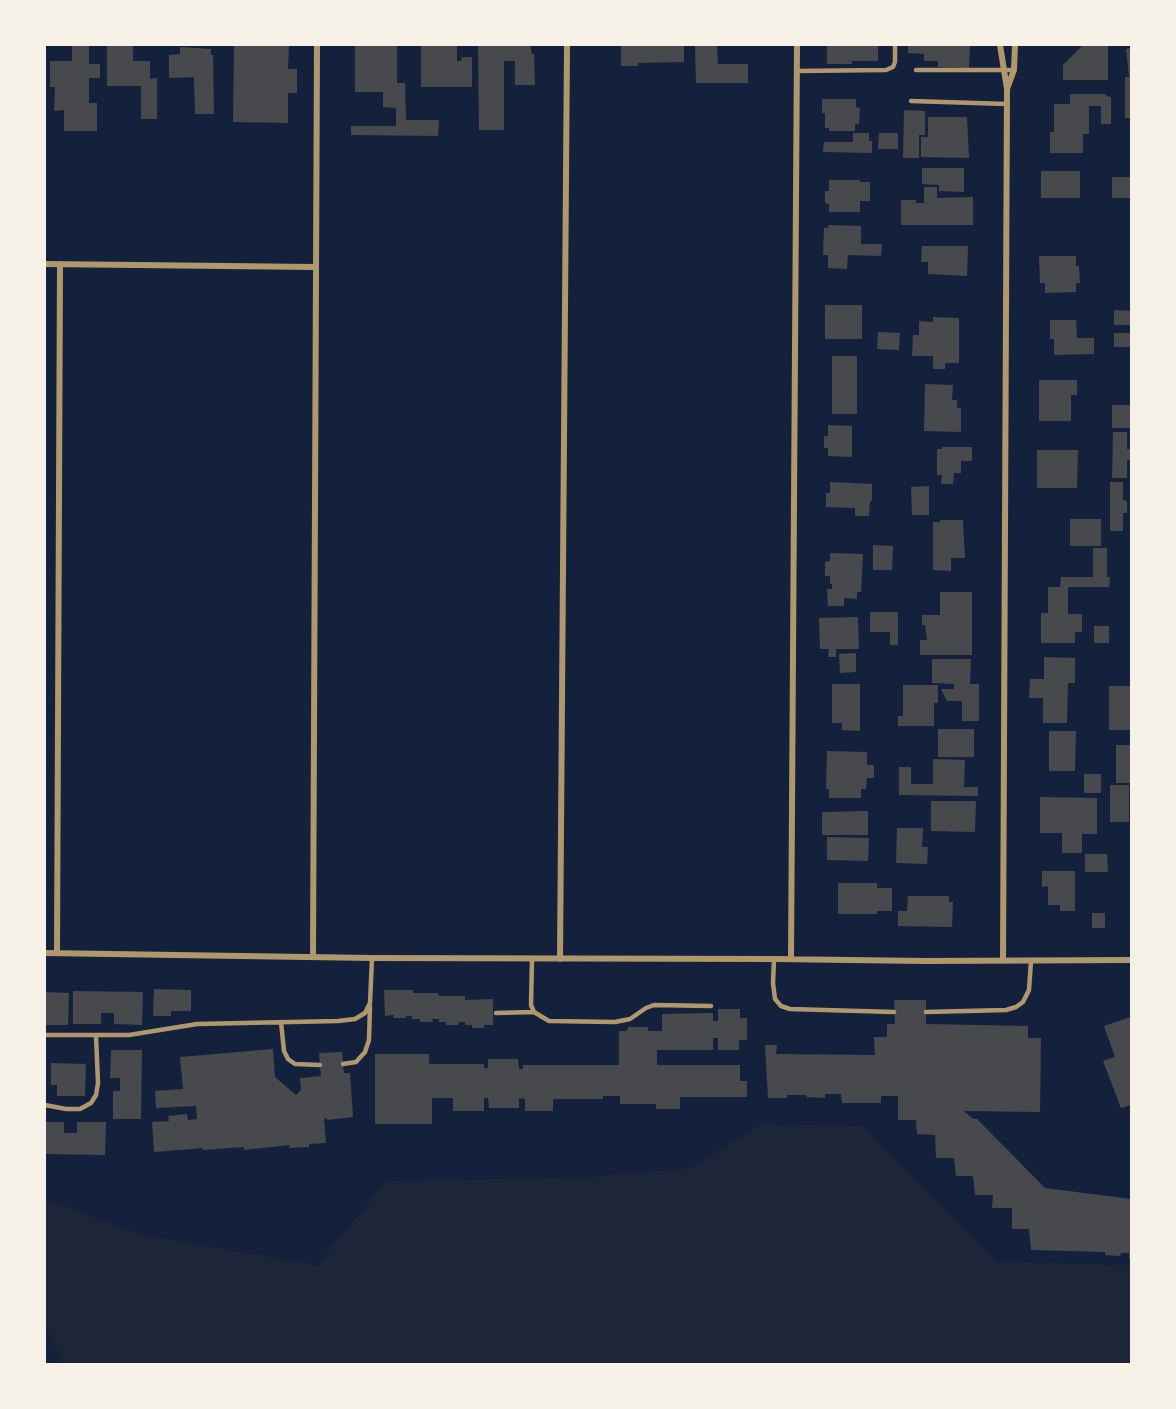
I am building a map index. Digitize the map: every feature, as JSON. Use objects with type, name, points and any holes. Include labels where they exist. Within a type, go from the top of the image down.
[{"type":"street","points":[[313,957],[317,45]]},
{"type":"street","points":[[560,959],[567,45]]},
{"type":"street","points":[[791,959],[796,45]]},
{"type":"street","points":[[1000,45],[1007,89],[1003,961]]},
{"type":"street","points":[[1007,89],[1014,70],[1016,45]]},
{"type":"street","points":[[45,264],[315,267]]},
{"type":"street","points":[[57,953],[60,264]]},
{"type":"street","points":[[45,953],[372,958],[1131,960]]},
{"type":"lane","points":[[797,71],[886,70],[895,62],[895,45]]},
{"type":"lane","points":[[915,70],[1014,70]]},
{"type":"lane","points":[[911,101],[1007,104]]},
{"type":"lane","points":[[343,1064],[356,1062],[365,1052],[369,1040],[372,958]]},
{"type":"lane","points":[[532,959],[531,1005],[534,1012]]},
{"type":"lane","points":[[774,959],[775,999],[790,1009],[894,1012]]},
{"type":"lane","points":[[926,1012],[1006,1010],[1016,1007],[1023,1002],[1029,990],[1031,961]]},
{"type":"lane","points":[[45,1035],[129,1035],[197,1024],[338,1021],[355,1019],[365,1013],[370,1003]]},
{"type":"lane","points":[[496,1013],[534,1012],[549,1021],[615,1022],[630,1019],[654,1005],[711,1006]]},
{"type":"lane","points":[[280,1022],[284,1051],[288,1059],[295,1064],[320,1065]]},
{"type":"lane","points":[[45,1105],[80,1109],[91,1103],[96,1095],[98,1083],[96,1036]]},
{"type":"shaded area","points":[[762,1124],[863,1126],[997,1262],[1131,1265],[1131,1364],[64,1364],[45,1325],[45,1199],[141,1235],[317,1265],[387,1181],[594,1177],[691,1168]]},
{"type":"building","points":[[72,45],[89,45],[89,64],[100,64],[100,78],[89,78],[89,103],[97,103],[97,131],[64,131],[64,110],[54,111],[55,87],[50,87],[50,61],[72,61]]},
{"type":"building","points":[[107,45],[133,45],[133,61],[150,61],[150,79],[157,78],[157,119],[141,119],[141,86],[107,86]]},
{"type":"building","points":[[234,45],[289,45],[288,69],[297,69],[297,93],[288,93],[288,123],[233,122]]},
{"type":"building","points":[[355,45],[397,45],[397,83],[405,83],[406,120],[439,120],[438,136],[351,135],[351,126],[396,126],[396,108],[383,107],[383,92],[355,92]]},
{"type":"building","points":[[421,45],[457,45],[457,61],[461,61],[462,57],[472,57],[472,87],[421,87]]},
{"type":"building","points":[[478,45],[530,45],[532,54],[534,54],[535,85],[515,85],[515,61],[504,61],[504,130],[479,130]]},
{"type":"building","points":[[621,45],[684,45],[684,62],[638,63],[638,66],[621,66]]},
{"type":"building","points":[[695,45],[717,45],[718,64],[748,64],[748,83],[696,83]]},
{"type":"building","points":[[827,45],[878,45],[878,61],[827,64]]},
{"type":"building","points":[[908,45],[970,45],[969,68],[938,67],[938,61],[924,61],[924,54],[908,53]]},
{"type":"building","points":[[1083,45],[1108,45],[1108,80],[1063,80],[1063,65]]},
{"type":"building","points":[[180,47],[211,49],[214,114],[195,114],[194,77],[169,78],[169,55],[180,54]]},
{"type":"building","points":[[1131,48],[1131,118],[1125,118],[1125,77],[1129,77],[1126,49]]},
{"type":"building","points":[[1070,94],[1106,94],[1111,97],[1111,124],[1101,124],[1101,106],[1089,106],[1089,134],[1083,134],[1083,153],[1050,153],[1050,132],[1054,132],[1054,104],[1070,104]]},
{"type":"building","points":[[822,99],[856,99],[856,107],[860,108],[859,124],[855,124],[855,131],[829,131],[829,128],[825,128]]},
{"type":"building","points":[[904,110],[925,111],[925,135],[919,135],[919,158],[903,158]]},
{"type":"building","points":[[928,117],[967,117],[969,158],[921,157],[921,137],[928,137]]},
{"type":"building","points":[[853,133],[869,133],[872,153],[823,152],[824,142],[853,142]]},
{"type":"building","points":[[879,133],[898,133],[898,149],[878,149]]},
{"type":"building","points":[[922,168],[964,168],[964,192],[939,191],[939,185],[922,184]]},
{"type":"building","points":[[1041,171],[1080,171],[1080,198],[1041,198]]},
{"type":"building","points":[[1112,177],[1131,177],[1131,198],[1112,198]]},
{"type":"building","points":[[829,180],[870,182],[870,201],[860,201],[860,212],[829,212],[829,204],[825,203],[825,191],[829,191]]},
{"type":"building","points":[[924,187],[937,187],[937,198],[973,197],[973,225],[901,225],[901,200],[916,200],[916,203],[924,203]]},
{"type":"building","points":[[829,225],[861,226],[861,244],[882,244],[881,256],[848,255],[847,269],[828,268],[828,255],[823,255],[824,228],[828,228]]},
{"type":"building","points":[[922,246],[968,246],[967,276],[928,274],[928,262],[921,262]]},
{"type":"building","points":[[1039,256],[1076,256],[1080,283],[1076,283],[1076,292],[1045,293],[1045,283],[1040,283]]},
{"type":"building","points":[[825,305],[862,305],[862,339],[825,339]]},
{"type":"building","points":[[1114,310],[1131,311],[1131,325],[1114,325]]},
{"type":"building","points":[[933,317],[959,318],[959,363],[945,363],[945,369],[933,369],[933,356],[912,356],[913,335],[919,335],[919,321],[933,322]]},
{"type":"building","points":[[1050,320],[1076,320],[1077,338],[1094,338],[1094,354],[1054,355],[1054,339],[1050,339]]},
{"type":"building","points":[[878,332],[900,333],[899,350],[877,349]]},
{"type":"building","points":[[1114,333],[1131,333],[1131,347],[1114,347]]},
{"type":"building","points":[[832,356],[857,356],[857,414],[832,414]]},
{"type":"building","points":[[1039,380],[1077,380],[1077,395],[1071,395],[1071,421],[1039,421]]},
{"type":"building","points":[[925,384],[953,385],[952,400],[957,400],[957,408],[961,408],[961,432],[924,431]]},
{"type":"building","points":[[1112,405],[1131,405],[1131,428],[1112,428]]},
{"type":"building","points":[[828,425],[852,426],[852,457],[828,456],[828,448],[824,448],[824,436],[828,436]]},
{"type":"building","points":[[1113,432],[1127,432],[1127,449],[1131,449],[1131,460],[1127,460],[1127,478],[1112,478]]},
{"type":"building","points":[[942,447],[972,447],[972,461],[961,461],[961,473],[954,473],[953,484],[941,484],[942,475],[937,475],[937,449],[942,449]]},
{"type":"building","points":[[1037,450],[1078,450],[1077,488],[1037,488]]},
{"type":"building","points":[[830,482],[872,484],[869,516],[855,516],[855,508],[826,507],[826,493],[830,493]]},
{"type":"building","points":[[1110,482],[1123,482],[1123,500],[1127,501],[1127,513],[1123,513],[1123,531],[1110,531]]},
{"type":"building","points":[[929,486],[929,515],[912,515],[911,487]]},
{"type":"building","points":[[1070,519],[1101,519],[1101,546],[1070,546]]},
{"type":"building","points":[[940,520],[963,520],[965,558],[951,558],[951,571],[933,570],[933,522],[940,522]]},
{"type":"building","points":[[873,545],[893,546],[892,570],[873,570]]},
{"type":"building","points":[[1093,548],[1107,548],[1109,587],[1068,587],[1068,614],[1082,614],[1082,632],[1075,632],[1075,643],[1041,643],[1041,613],[1048,613],[1048,587],[1060,587],[1061,577],[1093,577]]},
{"type":"building","points":[[830,553],[863,554],[861,592],[857,592],[857,599],[844,598],[844,606],[828,606],[827,589],[832,589],[832,584],[830,584],[830,576],[825,576],[825,562],[830,561]]},
{"type":"building","points":[[940,592],[972,592],[972,655],[920,655],[920,640],[927,640],[925,625],[922,625],[922,615],[940,615]]},
{"type":"building","points":[[870,612],[898,612],[898,645],[890,645],[890,632],[870,632]]},
{"type":"building","points":[[858,617],[859,649],[836,649],[836,657],[828,657],[829,649],[820,649],[819,618]]},
{"type":"building","points":[[1094,626],[1109,626],[1109,643],[1094,643]]},
{"type":"building","points":[[856,653],[856,672],[840,673],[839,654]]},
{"type":"building","points":[[1044,657],[1075,658],[1075,683],[1068,683],[1067,723],[1043,723],[1043,698],[1029,698],[1030,679],[1044,679]]},
{"type":"building","points":[[932,659],[971,659],[970,684],[979,684],[979,721],[962,721],[962,701],[947,701],[941,689],[954,689],[954,684],[932,683]]},
{"type":"building","points":[[832,684],[860,684],[860,731],[842,730],[842,723],[832,723]]},
{"type":"building","points":[[903,685],[938,685],[938,703],[934,703],[934,726],[898,726],[898,716],[903,716]]},
{"type":"building","points":[[1109,686],[1131,686],[1131,730],[1109,730]]},
{"type":"building","points":[[938,729],[974,729],[974,757],[938,757]]},
{"type":"building","points":[[1049,731],[1076,731],[1075,771],[1049,771]]},
{"type":"building","points":[[1116,745],[1131,745],[1131,783],[1116,783]]},
{"type":"building","points":[[827,751],[867,752],[867,765],[874,765],[874,778],[867,778],[866,789],[861,789],[861,798],[829,798],[829,789],[826,789]]},
{"type":"building","points":[[933,759],[965,760],[964,787],[978,787],[978,796],[899,795],[899,767],[911,767],[911,784],[933,784]]},
{"type":"building","points":[[1084,774],[1101,774],[1101,793],[1084,793]]},
{"type":"building","points":[[1110,785],[1129,785],[1129,822],[1110,822]]},
{"type":"building","points":[[1040,797],[1097,798],[1097,834],[1082,834],[1082,853],[1062,853],[1062,833],[1040,833]]},
{"type":"building","points":[[931,801],[976,801],[975,832],[931,831]]},
{"type":"building","points":[[868,811],[868,835],[822,835],[822,812]]},
{"type":"building","points":[[897,828],[923,828],[922,847],[928,847],[927,864],[896,863]]},
{"type":"building","points":[[827,837],[869,838],[868,861],[827,860]]},
{"type":"building","points":[[1085,854],[1107,854],[1108,872],[1085,872]]},
{"type":"building","points":[[1042,871],[1075,871],[1075,911],[1060,911],[1060,905],[1048,905],[1048,886],[1042,887]]},
{"type":"building","points":[[838,883],[877,883],[877,888],[892,888],[892,911],[877,911],[877,914],[838,914]]},
{"type":"building","points":[[908,896],[949,896],[949,902],[953,902],[952,927],[898,926],[898,911],[907,911]]},
{"type":"building","points":[[1092,913],[1105,913],[1105,928],[1092,928]]},
{"type":"building","points":[[154,989],[191,990],[191,1011],[171,1011],[171,1016],[153,1016]]},
{"type":"building","points":[[384,990],[413,990],[413,993],[438,993],[439,996],[465,996],[465,1000],[493,999],[493,1025],[472,1028],[472,1025],[465,1025],[465,1022],[459,1022],[458,1025],[446,1025],[446,1022],[439,1022],[439,1019],[432,1019],[433,1022],[420,1022],[420,1019],[412,1019],[412,1016],[393,1018],[394,1015],[385,1016]]},
{"type":"building","points":[[73,991],[143,992],[142,1025],[114,1024],[114,1013],[101,1013],[101,1024],[73,1024]]},
{"type":"building","points":[[45,992],[69,993],[68,1025],[45,1025]]},
{"type":"building","points":[[894,1000],[926,1000],[926,1024],[1028,1026],[1028,1038],[1041,1038],[1040,1112],[964,1111],[973,1119],[977,1119],[1045,1188],[1131,1199],[1131,1259],[1129,1259],[1129,1253],[1121,1253],[1120,1256],[1105,1255],[1105,1252],[1031,1250],[1029,1229],[1012,1229],[1012,1208],[992,1208],[993,1195],[975,1195],[973,1176],[956,1176],[954,1158],[936,1158],[935,1135],[917,1134],[916,1120],[898,1120],[898,1096],[881,1096],[881,1103],[842,1103],[841,1094],[825,1094],[825,1098],[787,1095],[787,1098],[768,1098],[765,1045],[777,1045],[776,1054],[875,1055],[874,1037],[887,1037],[887,1024],[895,1024]]},
{"type":"building","points":[[718,1009],[740,1009],[740,1018],[747,1018],[747,1040],[739,1040],[739,1050],[718,1050],[718,1038],[713,1038],[713,1050],[657,1050],[657,1065],[740,1065],[740,1081],[747,1081],[747,1097],[680,1097],[680,1109],[656,1109],[656,1104],[620,1104],[620,1096],[603,1096],[603,1099],[553,1099],[553,1111],[525,1111],[525,1099],[519,1098],[519,1108],[489,1108],[488,1098],[484,1098],[484,1111],[453,1111],[453,1098],[432,1098],[432,1124],[375,1124],[375,1054],[429,1054],[429,1064],[484,1064],[484,1068],[488,1068],[488,1059],[518,1059],[519,1069],[523,1069],[523,1065],[619,1065],[619,1031],[627,1031],[628,1027],[648,1027],[648,1031],[662,1031],[662,1014],[713,1013],[713,1021],[718,1021]]},
{"type":"building","points":[[1131,1017],[1131,1105],[1121,1108],[1103,1061],[1115,1057],[1104,1026]]},
{"type":"building","points":[[273,1049],[275,1077],[296,1095],[301,1090],[300,1078],[321,1076],[319,1053],[342,1052],[344,1073],[350,1073],[353,1117],[324,1119],[326,1143],[309,1144],[309,1147],[289,1148],[290,1145],[244,1150],[244,1147],[154,1152],[152,1122],[169,1121],[168,1116],[187,1114],[188,1120],[197,1119],[196,1106],[156,1108],[155,1091],[183,1089],[180,1057]]},
{"type":"building","points":[[111,1050],[142,1050],[141,1119],[113,1119],[113,1091],[120,1091],[120,1078],[110,1078]]},
{"type":"building","points":[[51,1063],[86,1064],[85,1096],[57,1096],[57,1085],[51,1085]]},
{"type":"building","points":[[45,1122],[64,1122],[64,1133],[77,1133],[77,1122],[106,1122],[105,1155],[45,1154]]}]
